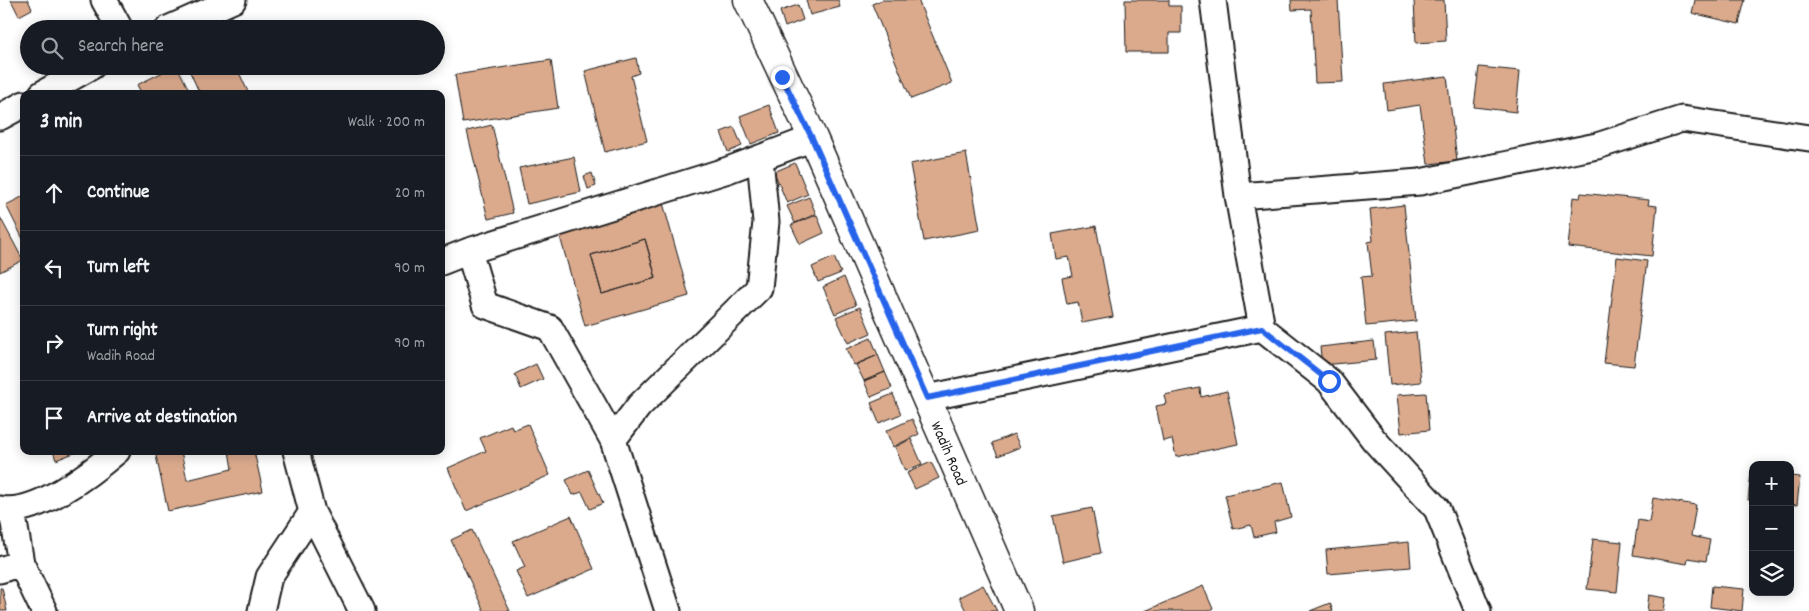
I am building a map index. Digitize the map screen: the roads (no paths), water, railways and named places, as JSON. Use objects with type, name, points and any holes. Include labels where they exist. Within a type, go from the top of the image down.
[{"type":"street","points":[[104,0],[115,20]]},
{"type":"street","points":[[188,20],[232,0]]},
{"type":"street","name":"Wadih Road","points":[[748,0],[782,77],[812,138],[1019,611]]},
{"type":"street","points":[[1213,0],[1238,196],[1262,328],[1329,381],[1374,440],[1437,509],[1478,611]]},
{"type":"street","points":[[49,90],[76,75]]},
{"type":"street","points":[[0,117],[20,106]]},
{"type":"street","points":[[1238,196],[1420,182],[1597,146],[1682,120],[1809,138]]},
{"type":"street","points":[[445,260],[760,158],[812,138]]},
{"type":"street","points":[[613,440],[639,406],[760,288],[766,222],[760,158]]},
{"type":"street","points":[[470,251],[484,305],[550,328],[613,440],[668,611]]},
{"type":"street","points":[[927,398],[1262,328]]},
{"type":"street","points":[[44,611],[11,567],[6,510],[49,500],[111,455]]},
{"type":"street","points":[[297,455],[312,512],[362,611]]},
{"type":"street","points":[[260,611],[269,577],[312,512]]}]
